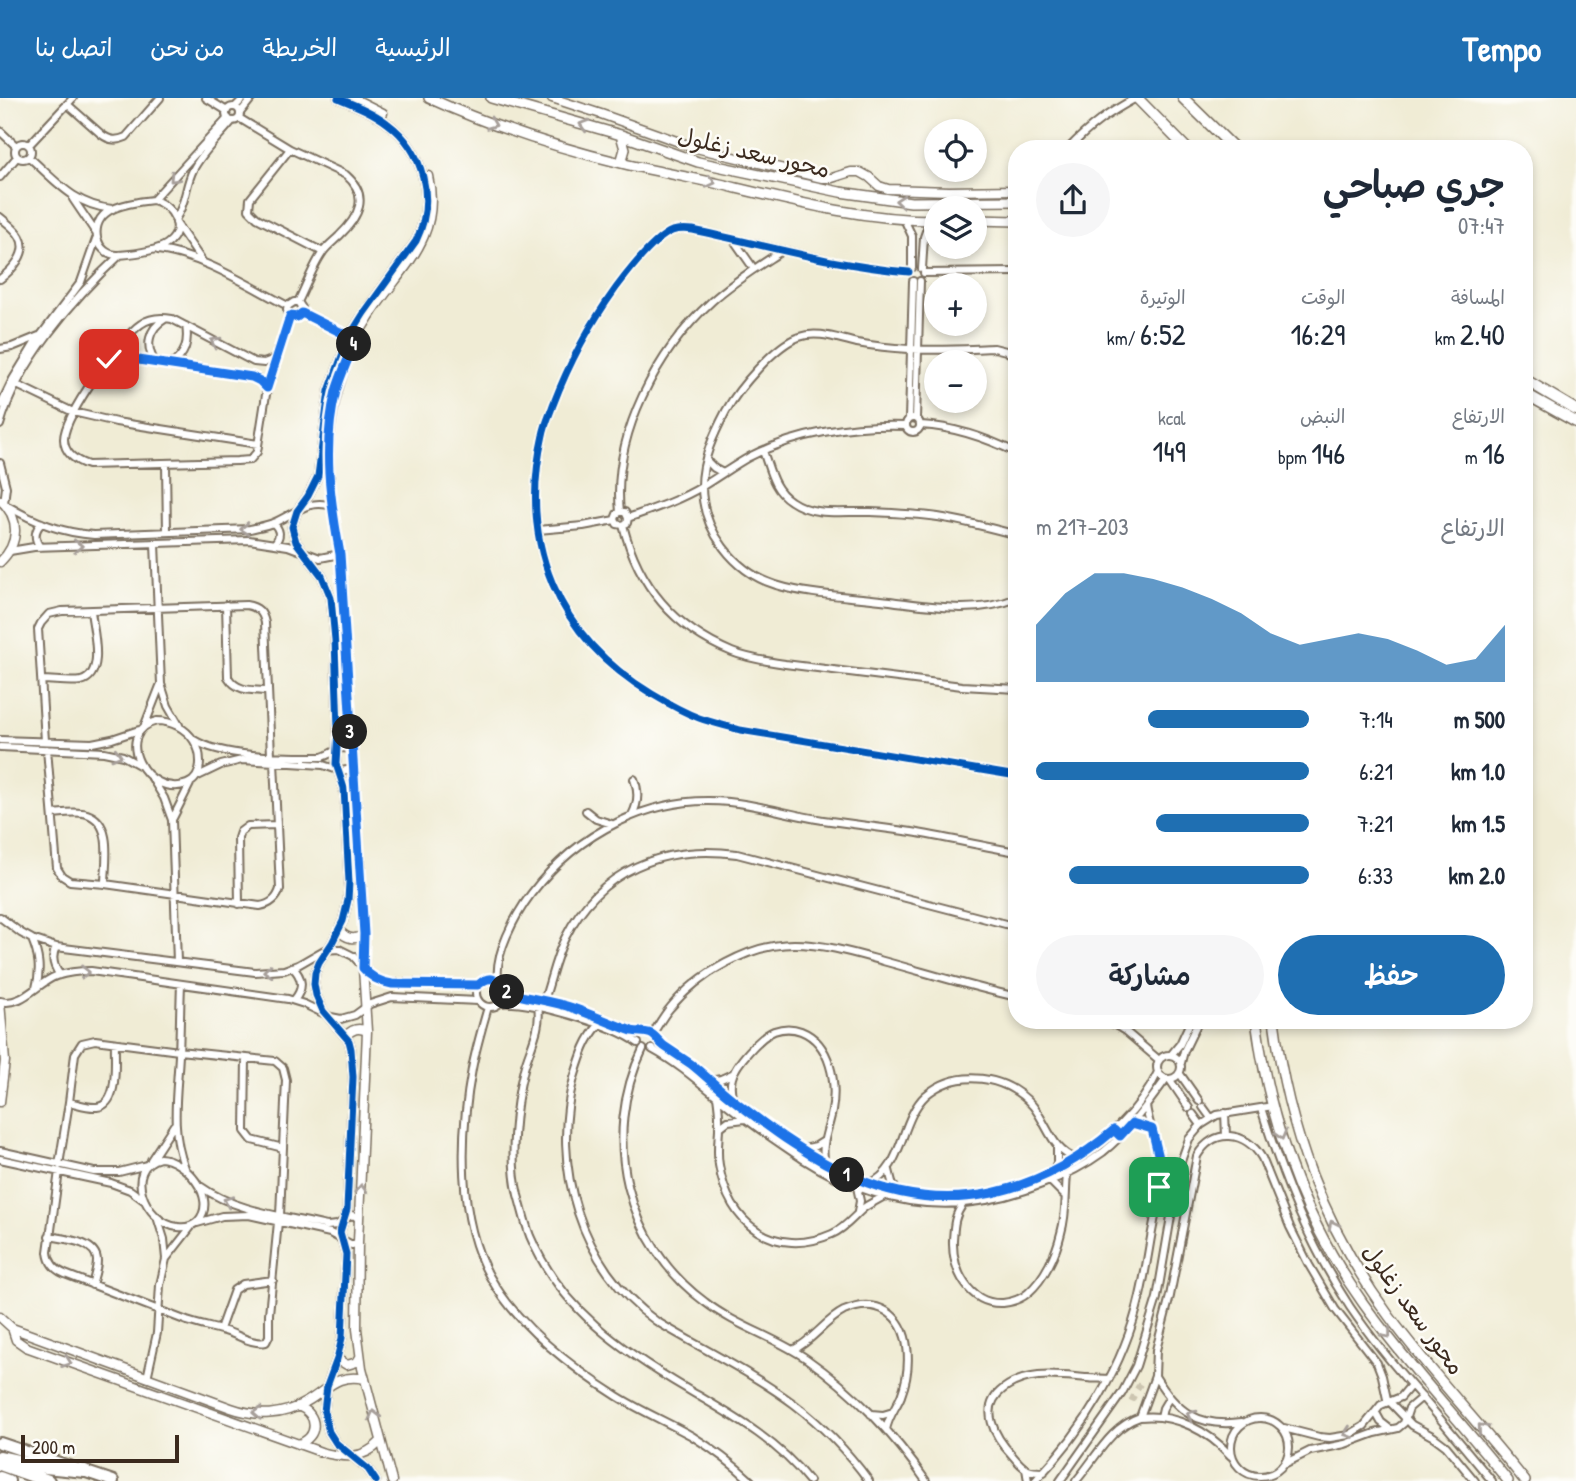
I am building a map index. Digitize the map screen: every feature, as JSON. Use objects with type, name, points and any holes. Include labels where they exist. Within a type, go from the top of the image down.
[{"type":"highway","points":[[0,1443],[113,1481]]},
{"type":"highway","points":[[0,1457],[45,1467],[85,1471]]},
{"type":"highway","points":[[0,1464],[48,1481]]},
{"type":"highway","points":[[0,1478],[8,1481]]},
{"type":"main road","name":"محور سعد زغلول","points":[[429,98],[448,102],[540,141],[621,163],[841,211],[924,220]]},
{"type":"main road","name":"محور سعد زغلول","points":[[492,98],[515,102],[698,162],[789,182],[865,196],[934,203],[1008,201]]},
{"type":"main road","points":[[1136,98],[1177,140]]},
{"type":"main road","points":[[1184,98],[1226,140]]},
{"type":"main road","points":[[621,135],[625,149],[621,163]]},
{"type":"main road","points":[[987,220],[1008,221]]},
{"type":"main road","points":[[1533,384],[1576,410]]},
{"type":"main road","points":[[1533,398],[1576,422]]},
{"type":"main road","name":"محور سعد زغلول","points":[[1258,1029],[1273,1106],[1288,1157],[1314,1220],[1344,1275],[1381,1327],[1508,1481]]},
{"type":"main road","name":"محور سعد زغلول","points":[[1275,1029],[1286,1095],[1301,1148],[1321,1199],[1345,1248],[1401,1332],[1525,1481]]},
{"type":"street","points":[[29,145],[73,98]]},
{"type":"street","points":[[68,104],[101,134],[113,140],[120,140],[160,98]]},
{"type":"street","points":[[206,98],[290,149],[346,174],[353,180],[359,192],[360,203],[355,218],[323,252],[298,302]]},
{"type":"street","points":[[70,194],[97,236],[101,248],[106,252],[120,255],[162,247],[175,234],[176,220],[193,169],[244,98]]},
{"type":"street","points":[[153,200],[252,98]]},
{"type":"street","points":[[338,98],[375,115],[401,135],[418,161],[426,189],[426,212],[421,232],[364,313],[329,391],[321,461],[314,486],[297,511],[292,533],[322,576],[332,605],[337,704],[336,768],[343,784],[349,882],[347,906],[340,930],[319,962],[314,984],[317,1001],[346,1036],[351,1049],[353,1077],[347,1209],[340,1230],[346,1254],[342,1338],[327,1386],[324,1406],[327,1426],[336,1443],[354,1457]]},
{"type":"street","points":[[353,98],[388,116],[411,139],[427,169],[432,201],[427,231],[418,251],[352,339],[336,392],[328,447],[331,506],[342,576],[364,934],[367,1031],[358,1242],[358,1329],[360,1357],[380,1442],[376,1481]]},
{"type":"street","points":[[552,98],[696,148],[822,178],[836,178],[855,171],[865,174],[879,186],[892,190],[1008,190]]},
{"type":"street","points":[[1077,140],[1102,118],[1136,98]]},
{"type":"street","points":[[0,131],[16,146]]},
{"type":"street","points":[[16,146],[22,143],[29,145]]},
{"type":"street","points":[[29,145],[29,157]]},
{"type":"street","points":[[16,146],[17,157]]},
{"type":"street","points":[[290,149],[250,199],[249,210],[257,218],[323,252]]},
{"type":"street","points":[[17,157],[29,157]]},
{"type":"street","points":[[0,177],[17,157]]},
{"type":"street","points":[[29,157],[70,194],[90,205],[112,209],[153,200],[167,206],[203,262]]},
{"type":"street","points":[[0,406],[40,335],[78,288],[97,236],[97,224],[112,209]]},
{"type":"street","points":[[0,217],[18,232],[23,244],[20,256],[0,279]]},
{"type":"street","points":[[904,219],[912,236],[909,276],[916,281]]},
{"type":"street","points":[[1008,272],[923,271],[916,267],[911,270],[835,262],[732,238],[683,229],[674,230],[663,236],[625,277],[598,313],[577,351],[543,433],[536,481],[538,530],[543,555],[566,611],[578,629],[616,670],[661,699],[698,718],[740,730],[1008,775]]},
{"type":"street","points":[[916,281],[923,277],[924,237]]},
{"type":"street","points":[[732,238],[754,269]]},
{"type":"street","points":[[152,249],[178,253],[203,262],[288,306]]},
{"type":"street","points":[[615,520],[620,512],[620,470],[624,450],[636,413],[654,376],[700,312],[726,289],[783,250]]},
{"type":"street","points":[[0,425],[17,385],[50,333],[89,285],[120,255]]},
{"type":"street","points":[[913,422],[916,281]]},
{"type":"street","points":[[298,302],[302,313]]},
{"type":"street","points":[[277,358],[264,363],[254,362],[167,318],[152,319],[139,325],[109,359],[73,412],[66,430],[67,451],[88,465],[245,461],[254,456],[257,452],[267,388],[277,358],[290,316],[288,306],[298,302]]},
{"type":"street","points":[[302,313],[352,339]]},
{"type":"street","points":[[290,316],[297,317],[302,313]]},
{"type":"street","points":[[155,362],[149,350],[150,337],[156,325],[167,318]]},
{"type":"street","points":[[171,365],[181,357],[185,349],[188,336],[186,327]]},
{"type":"street","points":[[1008,352],[994,348],[914,349],[857,343],[811,334],[800,336],[764,363],[737,394],[713,437],[702,487],[709,522],[724,548],[746,569],[762,580],[778,586],[809,592],[959,608],[988,607],[1008,601]]},
{"type":"street","points":[[0,349],[40,335]]},
{"type":"street","points":[[109,359],[132,359],[252,377],[267,388]]},
{"type":"street","points":[[17,385],[73,412],[116,422],[258,444]]},
{"type":"street","points":[[628,517],[680,498],[763,451],[837,429],[913,422],[970,433],[1008,449]]},
{"type":"street","points":[[763,451],[778,490],[793,503],[810,510],[937,517],[1008,533]]},
{"type":"street","points":[[706,460],[723,472]]},
{"type":"street","points":[[0,463],[6,487],[3,503],[12,515],[15,527],[15,540],[0,562]]},
{"type":"street","points":[[166,464],[167,532]]},
{"type":"street","points":[[314,486],[323,489],[330,486]]},
{"type":"street","points":[[3,503],[42,523],[87,534],[244,529],[273,523],[314,503],[331,506]]},
{"type":"street","points":[[620,512],[628,517]]},
{"type":"street","points":[[615,520],[619,525],[623,525],[628,522],[628,517]]},
{"type":"street","points":[[538,530],[615,520]]},
{"type":"street","points":[[40,547],[35,536],[42,523]]},
{"type":"street","points":[[273,523],[279,531],[275,543]]},
{"type":"street","points":[[623,525],[643,578],[663,604],[688,626],[731,651],[785,664],[962,686],[1008,689]]},
{"type":"street","points":[[10,551],[40,547],[249,540],[288,546],[320,558],[340,554]]},
{"type":"street","points":[[155,544],[161,684],[168,706],[180,727],[194,740],[227,752],[323,765],[344,771],[353,769]]},
{"type":"street","points":[[322,576],[334,571],[342,576]]},
{"type":"street","points":[[226,605],[228,677],[239,688],[268,691]]},
{"type":"street","points":[[252,606],[261,612],[265,623],[280,889],[274,901],[267,905],[239,904],[70,881],[59,872],[38,635],[41,623],[55,612],[158,608],[252,606]]},
{"type":"street","points":[[42,680],[77,681],[93,674],[97,663],[91,611]]},
{"type":"street","points":[[161,684],[135,744],[141,766],[164,797],[172,820],[177,962]]},
{"type":"street","points":[[0,747],[92,743],[112,739],[157,721],[180,727]]},
{"type":"street","points":[[0,740],[111,753],[141,766]]},
{"type":"street","points":[[172,820],[200,766],[194,740]]},
{"type":"street","points":[[151,778],[172,786],[194,780],[214,768],[236,761],[322,757],[345,747],[351,750]]},
{"type":"street","points":[[631,816],[638,794],[635,779]]},
{"type":"street","points":[[0,1102],[5,1061],[0,1001],[17,1001],[46,981],[79,971],[294,1000],[336,1018],[355,1015],[376,1001],[392,997],[478,1001],[488,1007],[495,1007],[504,997],[497,970],[513,923],[529,896],[547,874],[584,841],[614,824],[672,804],[727,802],[1008,850]]},
{"type":"street","points":[[586,811],[602,821],[614,824]]},
{"type":"street","points":[[53,814],[86,814],[100,823],[106,838],[105,884]]},
{"type":"street","points":[[239,904],[240,832],[248,827],[276,825]]},
{"type":"street","points":[[544,1000],[563,942],[582,910],[594,896],[636,865],[669,855],[703,851],[737,854],[1008,925]]},
{"type":"street","points":[[0,917],[32,939],[56,947],[255,972],[292,967],[328,950],[339,949],[353,956],[376,979],[387,983],[478,985],[486,979],[499,982]]},
{"type":"street","points":[[340,930],[351,938],[364,934]]},
{"type":"street","points":[[32,939],[39,958],[36,988]]},
{"type":"street","points":[[652,1049],[655,1045],[654,1036],[669,1009],[702,978],[746,954],[782,945],[832,947],[1008,995]]},
{"type":"street","points":[[56,947],[53,962],[60,975]]},
{"type":"street","points":[[292,967],[299,975],[301,983],[299,994],[294,1000]]},
{"type":"street","points":[[181,984],[174,1123],[186,1170]]},
{"type":"street","points":[[478,985],[478,1001]]},
{"type":"street","points":[[504,990],[544,1000],[627,1036],[648,1051],[652,1049],[710,1081],[806,1160],[844,1177],[944,1205],[998,1199],[1077,1159],[1114,1130],[1138,1103],[1150,1087],[1159,1060],[1171,1055],[1181,1063]]},
{"type":"street","points":[[500,1003],[570,1011],[654,1036],[717,1096],[746,1119],[825,1163],[857,1187],[884,1196],[917,1199],[968,1197],[1023,1188],[1067,1174],[1096,1156],[1120,1136],[1168,1079],[1180,1074],[1184,1051],[1195,1029]]},
{"type":"street","points":[[488,1007],[471,1072],[464,1148],[470,1222],[490,1278],[518,1315],[567,1360],[618,1397],[701,1443],[751,1481]]},
{"type":"street","points":[[538,1007],[539,1021],[519,1092],[514,1147],[518,1195],[530,1236],[543,1261],[575,1306],[618,1345],[749,1426],[779,1449],[809,1481]]},
{"type":"street","points":[[539,1021],[550,1010]]},
{"type":"street","points":[[587,1020],[587,1041]]},
{"type":"street","points":[[599,1025],[587,1041],[577,1068],[569,1101],[566,1135],[570,1179],[579,1216],[598,1258],[617,1284],[643,1311],[796,1406],[830,1435],[869,1481]]},
{"type":"street","points":[[710,1081],[733,1074],[754,1047],[773,1031],[785,1028],[805,1032],[821,1048],[831,1068],[833,1101],[824,1141],[825,1163]]},
{"type":"street","points":[[346,1036],[354,1029],[367,1031]]},
{"type":"street","points":[[1122,1029],[1159,1060]]},
{"type":"street","points":[[1171,1055],[1186,1029]]},
{"type":"street","points":[[644,1033],[639,1038],[641,1046],[624,1104],[622,1153],[630,1194],[642,1225],[659,1254],[688,1288],[705,1303],[793,1350],[839,1385],[886,1430],[926,1481]]},
{"type":"street","points":[[90,1040],[115,1043],[275,1061],[283,1068],[286,1080],[279,1219],[269,1336],[266,1342],[256,1342],[220,1329],[200,1326],[60,1272],[53,1266],[48,1252],[49,1236],[75,1054],[79,1046],[90,1040]]},
{"type":"street","points":[[69,1102],[94,1108],[104,1105],[111,1098],[114,1089],[115,1043]]},
{"type":"street","points":[[246,1058],[244,1131],[251,1140],[283,1149]]},
{"type":"street","points":[[1157,1072],[1168,1079],[1189,1108]]},
{"type":"street","points":[[733,1074],[733,1100]]},
{"type":"street","points":[[1180,1074],[1212,1118]]},
{"type":"street","points":[[869,1184],[880,1179],[889,1170],[915,1107],[935,1088],[963,1078],[993,1081],[1016,1092],[1035,1109],[1057,1147],[1077,1159]]},
{"type":"street","points":[[717,1096],[717,1153],[724,1186],[738,1214],[758,1232],[783,1241],[809,1241],[838,1231],[884,1196]]},
{"type":"street","points":[[1035,1481],[1073,1438],[1100,1395],[1125,1344],[1141,1295],[1160,1167],[1146,1106]]},
{"type":"street","points":[[1060,1481],[1122,1393],[1136,1366],[1159,1290],[1182,1157],[1189,1139],[1201,1125],[1212,1118],[1225,1113],[1273,1106]]},
{"type":"street","points":[[1261,1108],[1287,1186],[1319,1256],[1363,1325],[1492,1481]]},
{"type":"street","points":[[1225,1113],[1226,1136]]},
{"type":"street","points":[[1194,1114],[1201,1125]]},
{"type":"street","points":[[719,1128],[733,1119],[746,1119]]},
{"type":"street","points":[[147,1378],[157,1333],[160,1285],[166,1259],[158,1220],[145,1201],[141,1183],[142,1172],[174,1123]]},
{"type":"street","points":[[1132,1123],[1152,1129]]},
{"type":"street","points":[[1114,1130],[1120,1136]]},
{"type":"street","points":[[1244,1422],[1204,1421],[1185,1412],[1169,1398],[1155,1376],[1156,1350],[1170,1296],[1197,1156],[1208,1142],[1226,1136],[1240,1137],[1258,1151],[1309,1265],[1335,1309],[1377,1363],[1388,1401],[1417,1429],[1446,1446],[1475,1481]]},
{"type":"street","points":[[802,1149],[824,1141]]},
{"type":"street","points":[[1054,1172],[1058,1157],[1057,1147]]},
{"type":"street","points":[[0,1151],[117,1185],[145,1201]]},
{"type":"street","points":[[0,1158],[102,1173],[119,1172],[149,1163],[156,1158],[167,1158],[186,1170],[198,1184],[230,1203],[330,1233],[350,1245],[358,1242]]},
{"type":"street","points":[[889,1170],[891,1182],[897,1192]]},
{"type":"street","points":[[963,1205],[954,1224],[954,1256],[965,1284],[979,1298],[999,1303],[1009,1302],[1027,1294],[1051,1260],[1066,1210],[1067,1174]]},
{"type":"street","points":[[1051,1181],[1065,1196]]},
{"type":"street","points":[[166,1259],[204,1210],[198,1184]]},
{"type":"street","points":[[857,1187],[860,1201],[858,1214]]},
{"type":"street","points":[[944,1205],[954,1224]]},
{"type":"street","points":[[158,1220],[178,1227],[235,1214],[330,1226],[337,1225],[353,1215],[359,1222]]},
{"type":"street","points":[[49,1236],[92,1249],[97,1262],[92,1284]]},
{"type":"street","points":[[220,1329],[236,1287],[273,1280]]},
{"type":"street","points":[[793,1350],[808,1342],[834,1318],[855,1307],[877,1307],[896,1319],[902,1328],[908,1368],[905,1384],[886,1430]]},
{"type":"street","points":[[0,1317],[12,1328],[240,1412],[268,1414],[298,1406],[327,1386],[345,1378],[365,1379]]},
{"type":"street","points":[[12,1328],[16,1340],[26,1347],[329,1455],[354,1457],[377,1464],[392,1481]]},
{"type":"street","points":[[807,1359],[808,1342]]},
{"type":"street","points":[[337,1359],[347,1365],[357,1362],[360,1357]]},
{"type":"street","points":[[1044,1472],[1026,1469],[1009,1452],[991,1424],[990,1414],[996,1396],[1011,1384],[1040,1375],[1109,1379]]},
{"type":"street","points":[[1142,1389],[1155,1376]]},
{"type":"street","points":[[1088,1378],[1100,1395]]},
{"type":"street","points":[[1129,1381],[1142,1389]]},
{"type":"street","points":[[1282,1428],[1319,1437],[1341,1437],[1364,1426],[1381,1405],[1401,1397],[1411,1385]]},
{"type":"street","points":[[1140,1417],[1144,1405],[1142,1389]]},
{"type":"street","points":[[1122,1393],[1144,1405]]},
{"type":"street","points":[[1284,1464],[1289,1446],[1287,1436],[1274,1421],[1252,1418],[1236,1429],[1230,1448],[1233,1458],[1244,1472],[1257,1476],[1273,1473],[1284,1464],[1310,1451],[1345,1444],[1402,1426],[1409,1408],[1422,1397]]},
{"type":"street","points":[[1161,1417],[1169,1398]]},
{"type":"street","points":[[298,1406],[310,1414],[314,1423],[310,1437],[298,1444]]},
{"type":"street","points":[[869,1413],[878,1415],[893,1412]]},
{"type":"street","points":[[1376,1413],[1381,1422],[1390,1429]]},
{"type":"street","points":[[1076,1481],[1116,1431],[1140,1417],[1175,1420],[1201,1431],[1233,1458]]},
{"type":"street","points":[[354,1457],[366,1453],[380,1442]]},
{"type":"street","points":[[1026,1469],[1028,1481]]},
{"type":"tunnel","points":[[1136,1385],[1142,1389]]},
{"type":"tunnel","points":[[1130,1397],[1136,1400]]},
{"type":"cycle path","points":[[338,98],[376,115],[400,134],[418,161],[425,193],[425,209],[416,241],[349,337],[329,391],[318,476],[297,511],[292,527],[296,542],[322,576],[331,598],[338,730],[336,764],[344,788],[349,882],[343,921],[319,963],[314,984],[323,1011],[349,1041],[353,1077],[347,1209],[340,1232],[346,1254],[342,1338],[327,1386],[324,1412],[329,1432],[336,1443],[368,1469],[376,1481]]},
{"type":"cycle path","points":[[909,272],[827,260],[693,230],[672,231],[657,241],[606,302],[559,389],[544,431],[537,475],[536,513],[541,549],[552,584],[569,615],[591,645],[619,671],[652,694],[687,713],[740,730],[1008,775]]},
{"type":"route","points":[[109,359],[132,359],[252,377],[267,388],[290,316],[297,317],[302,313],[356,340],[336,392],[328,463],[331,506],[340,554],[364,934],[363,968],[371,976],[392,984],[478,985],[486,979],[493,979],[510,993],[571,1007],[636,1032],[651,1034],[733,1100],[802,1149],[853,1178],[897,1192],[918,1196],[958,1197],[1005,1190],[1054,1172],[1077,1159],[1114,1130],[1120,1136],[1132,1123],[1152,1129],[1159,1158],[1159,1187]]}]
